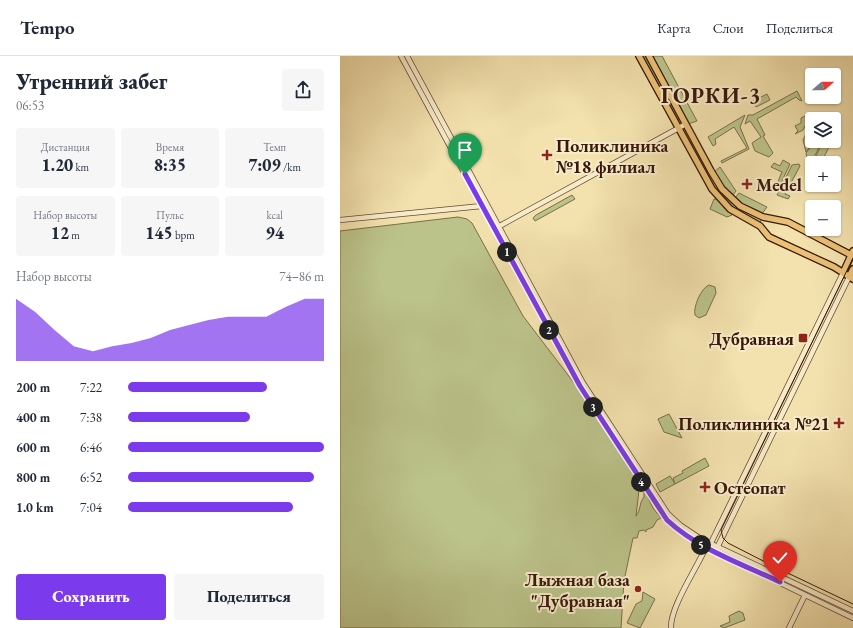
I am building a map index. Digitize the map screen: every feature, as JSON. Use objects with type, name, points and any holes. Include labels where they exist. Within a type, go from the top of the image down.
[{"type":"main road","points":[[639,56],[712,189],[730,209],[760,226],[769,237],[851,278],[853,269]]},
{"type":"main road","points":[[649,56],[722,189],[732,200],[763,217],[788,222],[852,254],[843,273]]},
{"type":"street","points":[[401,56],[470,179],[482,206],[496,228]]},
{"type":"street","points":[[407,56],[470,179],[580,386],[667,520],[674,527],[716,551],[853,618]]},
{"type":"street","points":[[496,228],[686,124]]},
{"type":"street","points":[[340,220],[482,206]]},
{"type":"street","points":[[671,628],[672,618],[678,604],[843,273]]},
{"type":"street","points":[[716,551],[851,278]]},
{"type":"street","points":[[708,546],[718,546],[853,611]]},
{"type":"street","points":[[790,628],[805,595]]},
{"type":"green space","points":[[642,56],[647,56],[680,118],[679,119],[676,120]]},
{"type":"green space","points":[[651,56],[662,56],[697,121],[688,124]]},
{"type":"green space","points":[[797,91],[802,101],[796,97],[757,119],[765,135],[763,136],[773,153],[769,157],[755,151],[752,143],[761,137],[750,121],[745,124],[748,115],[753,115]]},
{"type":"green space","points":[[767,94],[770,100],[756,107],[753,101]]},
{"type":"green space","points":[[745,115],[740,127],[749,149],[722,163],[721,161],[747,148],[734,127],[715,139],[716,144],[713,146],[708,137]]},
{"type":"green space","points":[[805,116],[805,126],[803,130],[795,134],[798,131],[795,126],[801,123],[801,118]]},
{"type":"green space","points":[[805,136],[805,148],[803,140]]},
{"type":"green space","points":[[693,141],[720,190],[735,204],[762,218],[760,223],[730,206],[716,191],[689,143]]},
{"type":"green space","points":[[810,148],[819,148],[815,156],[807,156],[806,153]]},
{"type":"green space","points":[[820,148],[828,148],[824,156],[816,156]]},
{"type":"green space","points":[[783,160],[790,164],[780,185],[779,183],[777,184],[782,172],[771,167],[774,163],[780,166]]},
{"type":"green space","points":[[799,164],[800,166],[785,194],[790,196],[788,199],[777,195],[792,165]]},
{"type":"green space","points":[[720,167],[736,191],[733,195],[723,188],[714,172]]},
{"type":"green space","points":[[739,193],[767,207],[762,214],[741,204],[735,198]]},
{"type":"green space","points":[[572,195],[575,199],[535,221],[533,218],[536,215]]},
{"type":"green space","points":[[714,199],[717,199],[732,215],[727,217],[710,209]]},
{"type":"green space","points":[[458,217],[467,219],[472,223],[523,316],[584,396],[638,482],[639,490],[636,516],[644,497],[644,489],[653,508],[661,518],[657,520],[653,527],[646,530],[646,532],[644,530],[639,531],[637,538],[633,538],[624,581],[621,628],[340,628],[340,231]]},
{"type":"green space","points":[[709,285],[715,287],[716,293],[706,315],[699,318],[695,315],[696,303],[703,290]]},
{"type":"green space","points":[[669,414],[682,438],[664,432],[658,419]]},
{"type":"green space","points":[[705,458],[709,466],[675,484],[673,478]]},
{"type":"green space","points":[[670,476],[675,484],[660,492],[656,484]]},
{"type":"green space","points":[[643,592],[655,599],[640,628],[627,623],[636,604],[642,601]]},
{"type":"green space","points":[[739,611],[743,613],[745,620],[724,628],[720,626],[730,622],[729,616]]},
{"type":"tram line","points":[[853,258],[721,530],[723,538],[728,543],[853,604]]},
{"type":"place","name":"Поликлиника №18 филиал","points":[[547,155]]},
{"type":"place","name":"Medel","points":[[747,184]]},
{"type":"place","name":"Дубравная","points":[[803,338]]},
{"type":"place","name":"Поликлиника №21","points":[[839,423]]},
{"type":"place","name":"Остеопат","points":[[705,487]]},
{"type":"place","name":"Лыжная база \"Дубравная\"","points":[[638,589]]},
{"type":"district","name":"ГОРКИ-3","points":[[711,95]]},
{"type":"route","points":[[465,174],[580,386],[667,520],[677,530],[701,545],[780,582]]}]
